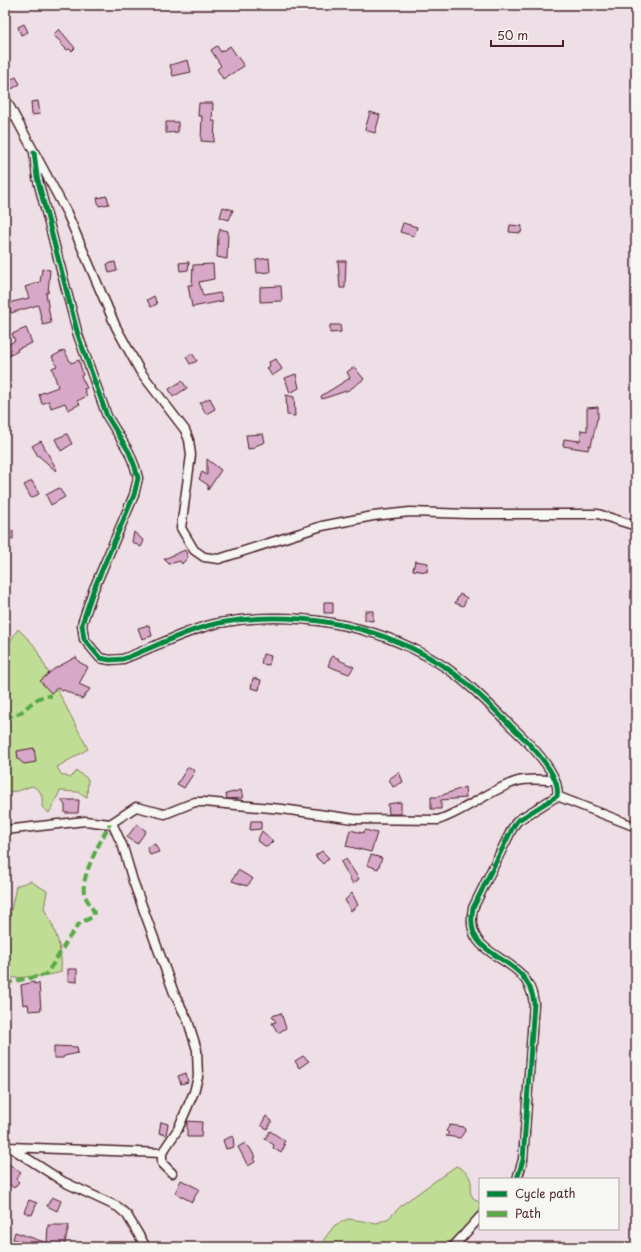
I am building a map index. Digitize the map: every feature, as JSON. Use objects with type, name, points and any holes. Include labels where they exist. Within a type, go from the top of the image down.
[{"type":"street","points":[[5,98],[68,213],[98,287],[140,371],[185,430],[192,454],[181,528],[194,550],[204,557],[219,559],[322,526],[373,516],[410,512],[469,514],[598,514],[636,526]]},
{"type":"street","points":[[34,152],[37,178],[78,335],[107,416],[129,452],[138,478],[134,495],[93,591],[82,624],[84,639],[91,649],[100,658],[110,660],[123,659],[218,623],[267,618],[312,619],[348,625],[409,647],[438,662],[484,700],[532,747],[555,780],[558,790],[557,796],[517,821],[473,908],[471,919],[473,934],[479,944],[515,967],[526,978],[533,992],[534,1003],[523,1160],[517,1178]]},
{"type":"street","points":[[5,830],[85,821],[110,824],[136,807],[165,814],[196,802],[282,809],[354,819],[438,820],[450,816],[496,791],[519,781],[555,780]]},
{"type":"street","points":[[557,796],[636,827]]},
{"type":"street","points":[[112,823],[124,847],[133,881],[161,954],[165,971],[188,1021],[196,1050],[198,1077],[194,1092],[178,1129],[162,1153],[162,1163],[172,1173]]},
{"type":"street","points":[[7,1146],[162,1153]]},
{"type":"street","points":[[7,1146],[64,1182],[118,1207],[127,1215],[146,1247]]},
{"type":"street","points":[[453,1247],[479,1218]]},
{"type":"green space","points":[[18,629],[34,645],[88,749],[57,767],[61,774],[70,778],[77,771],[88,779],[87,797],[78,792],[60,791],[49,813],[42,807],[42,797],[40,792],[32,786],[18,791],[5,792],[5,649]]},
{"type":"green space","points":[[30,881],[47,891],[44,909],[52,923],[57,939],[61,955],[61,972],[48,975],[5,979],[5,929],[9,921],[16,886]]},
{"type":"green space","points":[[456,1166],[464,1170],[469,1176],[471,1184],[470,1192],[473,1198],[479,1202],[479,1213],[445,1247],[318,1247],[335,1225],[348,1219],[377,1223],[389,1218],[403,1204]]},
{"type":"building","points":[[24,24],[28,32],[21,35],[18,27]]},
{"type":"building","points":[[59,29],[75,48],[72,51],[69,49],[67,50],[53,35]]},
{"type":"building","points":[[217,46],[221,52],[230,46],[244,66],[223,79],[217,69],[221,66],[211,50]]},
{"type":"building","points":[[188,60],[191,72],[173,76],[170,65]]},
{"type":"building","points":[[16,77],[20,84],[12,89],[7,81]]},
{"type":"building","points":[[38,101],[40,114],[32,115],[31,102]]},
{"type":"building","points":[[199,103],[213,103],[212,121],[215,121],[214,142],[201,141],[202,116],[198,116]]},
{"type":"building","points":[[370,112],[380,115],[375,133],[365,130]]},
{"type":"building","points":[[166,122],[178,122],[178,132],[166,133]]},
{"type":"building","points":[[107,196],[109,204],[99,206],[97,198]]},
{"type":"building","points":[[223,207],[233,210],[229,220],[220,217]]},
{"type":"building","points":[[403,223],[417,227],[414,236],[400,232]]},
{"type":"building","points":[[510,225],[522,226],[521,233],[509,232]]},
{"type":"building","points":[[220,229],[228,231],[227,259],[217,257]]},
{"type":"building","points":[[269,258],[270,272],[257,273],[256,260]]},
{"type":"building","points":[[338,261],[346,261],[345,288],[340,288]]},
{"type":"building","points":[[115,262],[117,271],[109,273],[107,264]]},
{"type":"building","points":[[189,262],[188,270],[180,271],[179,263]]},
{"type":"building","points":[[213,264],[214,279],[199,282],[203,296],[220,293],[223,301],[192,307],[188,285],[192,285],[193,265]]},
{"type":"building","points":[[42,269],[50,270],[48,293],[46,293],[51,323],[43,325],[38,305],[11,313],[8,303],[29,298],[25,287],[40,282]]},
{"type":"building","points":[[281,286],[282,301],[260,302],[260,287]]},
{"type":"building","points":[[154,296],[157,304],[151,307],[147,300]]},
{"type":"building","points":[[330,325],[340,325],[341,332],[330,333]]},
{"type":"building","points":[[26,328],[32,343],[17,349],[18,351],[5,358],[5,346],[15,341],[12,334]]},
{"type":"building","points":[[64,350],[71,363],[79,360],[83,375],[81,376],[87,388],[84,389],[87,396],[77,401],[80,404],[68,410],[65,403],[51,408],[49,401],[42,404],[39,394],[58,387],[52,368],[57,366],[52,357]]},
{"type":"building","points":[[192,353],[197,361],[190,364],[186,357]]},
{"type":"building","points":[[276,359],[282,369],[272,376],[267,368],[270,366],[269,362]]},
{"type":"building","points":[[354,367],[364,379],[349,390],[322,399],[321,396],[350,378],[347,372]]},
{"type":"building","points":[[296,374],[299,388],[290,393],[285,378]]},
{"type":"building","points":[[182,381],[187,388],[173,397],[169,389]]},
{"type":"building","points":[[286,395],[294,397],[295,416],[287,415]]},
{"type":"building","points":[[210,398],[215,409],[206,414],[200,403]]},
{"type":"building","points":[[598,407],[598,419],[591,446],[589,445],[588,450],[563,446],[564,439],[580,441],[581,430],[587,431],[587,408]]},
{"type":"building","points":[[67,434],[72,444],[61,451],[55,439]]},
{"type":"building","points":[[263,434],[265,442],[255,446],[255,448],[248,449],[246,435]]},
{"type":"building","points":[[41,441],[57,470],[56,471],[38,456],[32,446]]},
{"type":"building","points":[[207,459],[221,470],[208,490],[208,485],[199,479],[202,472],[207,475]]},
{"type":"building","points":[[32,481],[39,494],[31,498],[24,485]]},
{"type":"building","points":[[59,488],[65,497],[51,505],[46,495]]},
{"type":"building","points":[[5,530],[13,531],[13,539],[5,538]]},
{"type":"building","points":[[134,532],[144,541],[141,547],[132,542]]},
{"type":"building","points":[[185,550],[188,557],[182,564],[180,561],[169,564],[164,559]]},
{"type":"building","points":[[415,561],[428,563],[427,572],[413,570]]},
{"type":"building","points":[[460,594],[467,598],[463,606],[455,603]]},
{"type":"building","points":[[324,602],[333,602],[333,613],[324,613]]},
{"type":"building","points":[[365,611],[373,611],[373,621],[365,620]]},
{"type":"building","points":[[149,625],[152,636],[142,639],[138,628]]},
{"type":"building","points":[[263,654],[271,656],[269,665],[261,664]]},
{"type":"building","points":[[332,656],[354,667],[349,674],[328,666]]},
{"type":"building","points":[[76,657],[79,662],[88,667],[79,684],[90,689],[82,699],[64,690],[62,691],[58,687],[51,693],[40,681],[54,669]]},
{"type":"building","points":[[253,678],[261,680],[259,690],[251,688]]},
{"type":"building","points":[[34,748],[36,762],[24,764],[18,759],[17,751]]},
{"type":"building","points":[[188,767],[195,771],[184,788],[177,784]]},
{"type":"building","points":[[399,772],[403,782],[393,787],[389,779]]},
{"type":"building","points":[[465,787],[466,798],[441,800],[441,809],[431,809],[431,797],[437,797]]},
{"type":"building","points":[[241,790],[243,798],[227,799],[226,794]]},
{"type":"building","points":[[61,800],[79,800],[78,813],[65,813],[65,805]]},
{"type":"building","points":[[401,802],[401,814],[389,814],[388,804]]},
{"type":"building","points":[[251,821],[261,821],[261,829],[250,830]]},
{"type":"building","points":[[137,824],[146,831],[137,844],[127,837]]},
{"type":"building","points":[[350,830],[363,833],[365,830],[377,833],[371,852],[346,846]]},
{"type":"building","points":[[262,831],[273,841],[267,847],[257,841]]},
{"type":"building","points":[[155,844],[159,852],[150,855],[147,847]]},
{"type":"building","points":[[322,851],[329,858],[323,864],[315,856]]},
{"type":"building","points":[[371,855],[382,858],[378,869],[367,865]]},
{"type":"building","points":[[346,859],[359,879],[353,884],[341,862]]},
{"type":"building","points":[[238,870],[253,879],[247,886],[232,881]]},
{"type":"building","points":[[352,893],[358,905],[351,911],[345,900]]},
{"type":"building","points":[[68,969],[77,969],[77,982],[68,981]]},
{"type":"building","points":[[34,982],[34,984],[39,983],[41,1010],[29,1011],[28,1004],[23,1005],[21,985]]},
{"type":"building","points":[[281,1013],[286,1028],[278,1033],[272,1023],[276,1022],[272,1016]]},
{"type":"building","points":[[54,1046],[77,1047],[78,1053],[64,1056],[63,1058],[54,1058]]},
{"type":"building","points":[[303,1056],[309,1061],[299,1068],[295,1061]]},
{"type":"building","points":[[186,1073],[188,1082],[181,1084],[178,1076]]},
{"type":"building","points":[[266,1116],[272,1121],[267,1129],[261,1125]]},
{"type":"building","points":[[187,1121],[202,1122],[201,1137],[187,1137]]},
{"type":"building","points":[[161,1122],[168,1124],[166,1135],[159,1133]]},
{"type":"building","points":[[450,1125],[464,1127],[465,1131],[460,1138],[446,1136],[449,1133],[446,1131]]},
{"type":"building","points":[[270,1131],[285,1141],[283,1144],[285,1145],[281,1153],[273,1148],[274,1145],[265,1139]]},
{"type":"building","points":[[233,1136],[234,1147],[226,1149],[223,1140]]},
{"type":"building","points":[[245,1143],[255,1157],[253,1158],[255,1162],[248,1166],[238,1147]]},
{"type":"building","points":[[5,1161],[21,1173],[16,1179],[19,1182],[14,1188],[5,1181]]},
{"type":"building","points":[[181,1180],[199,1189],[192,1202],[175,1193]]},
{"type":"building","points":[[52,1197],[61,1201],[57,1211],[47,1206]]},
{"type":"building","points":[[29,1200],[37,1203],[32,1215],[24,1212]]},
{"type":"building","points":[[48,1225],[69,1225],[64,1247],[36,1247],[13,1239],[15,1232],[47,1243]]},
{"type":"marked path","points":[[5,718],[18,714],[37,699],[52,696]]},
{"type":"marked path","points":[[5,983],[45,975],[78,925],[94,915],[93,909],[86,899],[84,886],[92,858],[110,824]]},
{"type":"cycle path","points":[[34,152],[37,177],[78,335],[107,416],[129,452],[138,478],[134,495],[93,591],[82,624],[84,639],[100,658],[110,660],[123,659],[183,634],[207,626],[247,619],[303,619],[360,629],[413,649],[447,668],[486,701],[534,749],[554,778],[557,788],[557,796],[517,821],[473,908],[472,926],[477,939],[486,948],[520,973],[529,986],[534,1003],[523,1160],[517,1178]]}]
